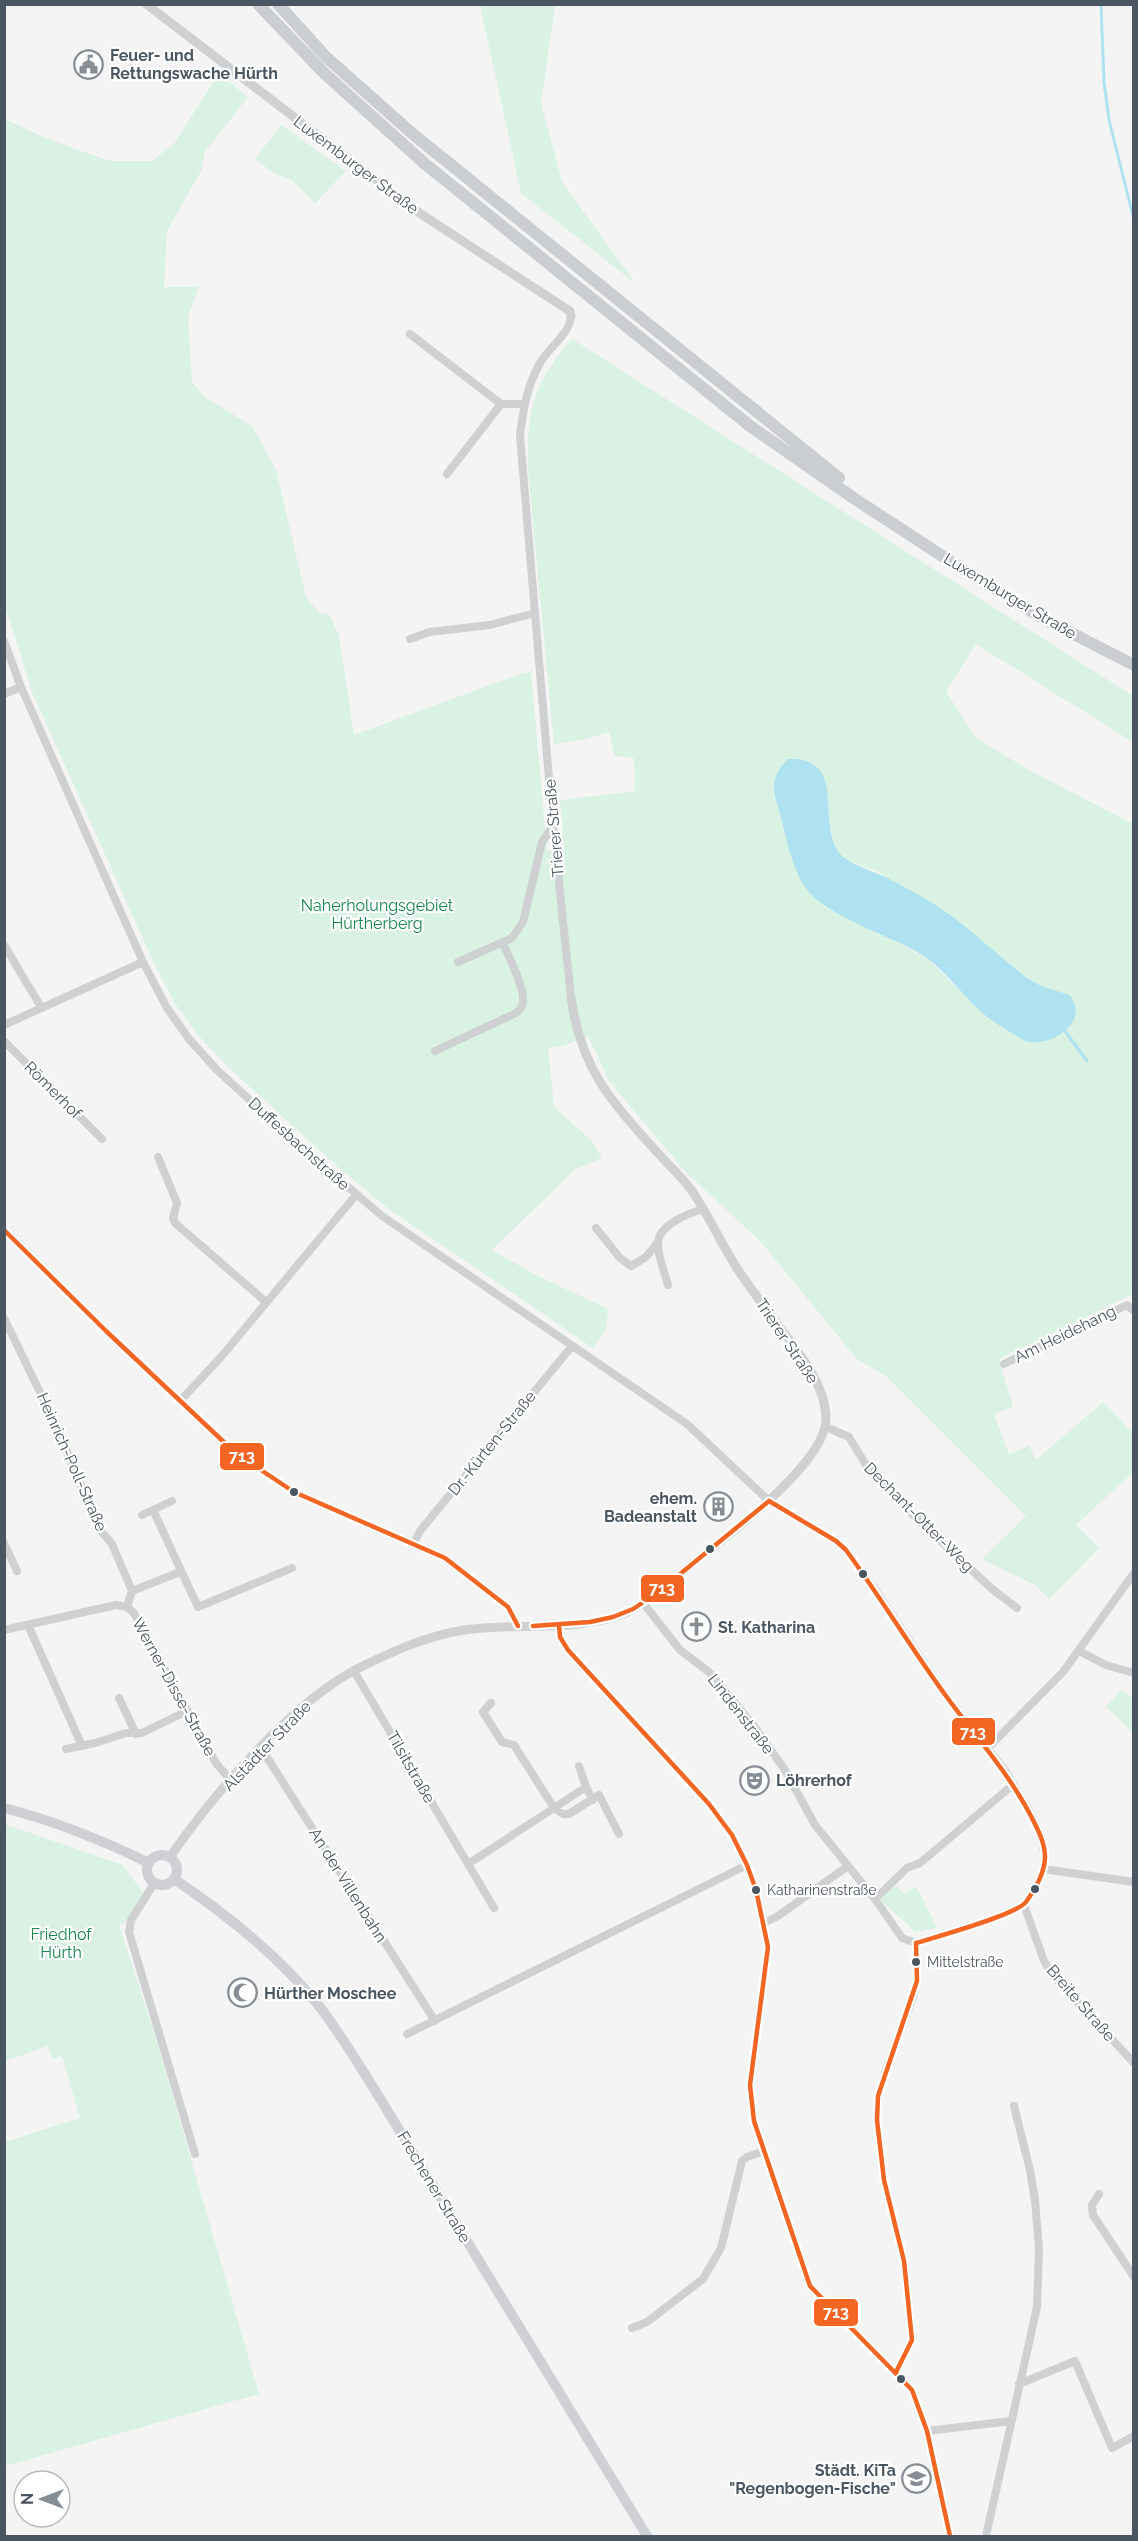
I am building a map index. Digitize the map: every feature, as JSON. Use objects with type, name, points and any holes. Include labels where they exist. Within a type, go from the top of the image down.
[{"type":"main road","points":[[258,4],[324,73],[424,163],[750,426],[891,521]]},
{"type":"main road","points":[[278,4],[326,57],[414,135],[891,521]]},
{"type":"main road","name":"Luxemburger Straße","points":[[891,521],[1044,619],[1134,665]]},
{"type":"main road","points":[[4,1808],[43,1818],[96,1838],[149,1863]]},
{"type":"main road","points":[[161,1855],[170,1857],[176,1865],[174,1879],[163,1884],[154,1882],[148,1874],[149,1863],[161,1855]]},
{"type":"main road","name":"Frechener Straße","points":[[174,1879],[252,1936],[296,1980],[334,2026],[647,2536]]},
{"type":"street","name":"Luxemburger Straße","points":[[146,4],[421,214],[562,306],[570,312],[571,316]]},
{"type":"street","name":"Trierer Straße","points":[[571,316],[571,324],[541,361],[531,379],[524,404],[520,436],[553,826],[574,1023],[582,1048],[603,1089],[689,1187],[704,1209],[734,1264],[800,1355],[825,1406],[826,1427]]},
{"type":"street","points":[[410,334],[501,404],[524,404]]},
{"type":"street","points":[[447,474],[501,404]]},
{"type":"street","points":[[410,639],[429,632],[490,625],[535,613]]},
{"type":"street","name":"Duffesbachstraße","points":[[4,640],[21,687],[143,962],[167,1008],[189,1039],[218,1070],[356,1195],[391,1222],[687,1424],[769,1501],[836,1541],[846,1550],[946,1696],[1014,1784],[1040,1834],[1045,1856],[1043,1869]]},
{"type":"street","points":[[4,694],[21,687]]},
{"type":"street","points":[[458,962],[503,943],[517,934],[523,922],[542,842],[553,826]]},
{"type":"street","points":[[435,1051],[516,1013],[522,1008],[524,1000],[503,943]]},
{"type":"street","points":[[4,945],[42,1007]]},
{"type":"street","points":[[4,1025],[143,962]]},
{"type":"street","name":"Römerhof","points":[[4,1041],[102,1139]]},
{"type":"street","points":[[158,1157],[177,1203],[173,1218],[176,1223],[266,1302]]},
{"type":"street","points":[[181,1400],[221,1357],[356,1195]]},
{"type":"street","points":[[596,1228],[620,1258],[631,1266],[646,1257],[662,1234],[679,1218],[704,1209]]},
{"type":"street","points":[[4,1229],[106,1331],[226,1444],[294,1492],[445,1558],[500,1600],[513,1613],[518,1626]]},
{"type":"street","points":[[658,1242],[668,1286]]},
{"type":"street","name":"Am Heidehang","points":[[1004,1364],[1130,1308]]},
{"type":"street","name":"Heinrich-Poll-Straße","points":[[4,1318],[53,1419],[101,1531],[112,1544],[132,1591]]},
{"type":"street","name":"Dr.-Kürten-Straße","points":[[414,1543],[420,1530],[572,1346]]},
{"type":"street","points":[[769,1501],[813,1453],[826,1427]]},
{"type":"street","name":"Dechant-Otter-Weg","points":[[826,1427],[849,1437],[868,1468],[911,1513],[992,1589],[1017,1608]]},
{"type":"street","points":[[141,1515],[172,1501]]},
{"type":"street","name":"Alstädter Straße","points":[[170,1857],[231,1781],[261,1748],[308,1702],[354,1671],[440,1635],[465,1630],[559,1625],[601,1620],[622,1614],[644,1604],[748,1521],[769,1501]]},
{"type":"street","points":[[153,1510],[198,1607],[292,1568]]},
{"type":"street","points":[[4,1543],[17,1571]]},
{"type":"street","points":[[127,1607],[132,1591],[180,1572]]},
{"type":"street","points":[[988,1748],[1055,1682],[1134,1573]]},
{"type":"street","name":"Lindenstraße","points":[[644,1604],[680,1650],[709,1672],[754,1726],[785,1770],[815,1825],[902,1938],[916,1943]]},
{"type":"street","name":"Werner-Disse-Straße","points":[[4,1630],[116,1605],[127,1607],[134,1613],[216,1763],[231,1781]]},
{"type":"street","points":[[559,1625],[560,1637],[568,1650],[710,1804],[732,1835],[747,1865],[764,1923],[768,1960],[750,2085],[754,2121],[810,2286],[912,2390],[927,2431],[950,2536]]},
{"type":"street","points":[[28,1626],[82,1746]]},
{"type":"street","points":[[1079,1651],[1106,1665],[1134,1673]]},
{"type":"street","name":"Tilsitstraße","points":[[354,1671],[494,1908]]},
{"type":"street","points":[[119,1698],[136,1734]]},
{"type":"street","points":[[491,1703],[483,1712],[502,1742],[514,1745],[554,1808],[562,1814],[568,1814],[599,1795],[619,1834]]},
{"type":"street","points":[[66,1749],[126,1733],[136,1734],[187,1711]]},
{"type":"street","name":"An der Villenbahn","points":[[261,1748],[435,2021]]},
{"type":"street","points":[[579,1766],[586,1788],[593,1800]]},
{"type":"street","points":[[874,1899],[907,1868],[920,1863],[1014,1784]]},
{"type":"street","points":[[468,1864],[586,1788]]},
{"type":"street","points":[[407,2034],[747,1865]]},
{"type":"street","points":[[764,1923],[778,1916],[848,1866]]},
{"type":"street","points":[[896,2372],[910,2348],[910,2315],[904,2261],[884,2180],[877,2120],[879,2096],[885,2072],[913,1997],[918,1962],[916,1943],[984,1923],[1024,1905],[1035,1889],[1043,1869],[1134,1882]]},
{"type":"street","points":[[154,1882],[131,1920],[129,1932],[195,2154]]},
{"type":"street","name":"Breite Straße","points":[[1024,1905],[1044,1961],[1053,1976],[1134,2063]]},
{"type":"street","points":[[986,2536],[1037,2307],[1039,2249],[1030,2170],[1014,2106]]},
{"type":"street","points":[[632,2328],[647,2322],[704,2279],[721,2248],[742,2161],[764,2151]]},
{"type":"street","points":[[1099,2194],[1092,2205],[1093,2215],[1134,2277]]},
{"type":"street","points":[[1019,2384],[1075,2361],[1112,2448],[1134,2436]]},
{"type":"street","points":[[927,2431],[1011,2421]]},
{"type":"green space","points":[[480,5],[555,5],[541,103],[562,182],[636,284],[521,193]]},
{"type":"green space","name":"Naherholungsgebiet Hürtherberg","points":[[219,74],[248,97],[204,153],[202,169],[167,231],[164,287],[199,287],[188,317],[192,382],[204,396],[253,427],[276,470],[306,597],[321,615],[328,613],[339,635],[354,735],[531,672],[547,851],[564,848],[560,800],[635,791],[634,758],[615,756],[609,732],[582,740],[554,744],[528,449],[531,414],[540,385],[548,370],[572,339],[1133,696],[1133,742],[976,644],[946,691],[975,737],[1027,769],[1133,824],[1133,1294],[999,1359],[1013,1407],[994,1414],[1009,1454],[1029,1446],[1036,1460],[1103,1402],[1133,1433],[1133,1472],[1076,1525],[1099,1548],[1049,1599],[1035,1585],[982,1559],[1026,1516],[888,1378],[856,1358],[761,1242],[683,1169],[609,1081],[588,1036],[563,1046],[548,1048],[554,1107],[592,1141],[602,1158],[574,1170],[492,1250],[534,1274],[608,1309],[606,1330],[593,1348],[389,1209],[339,1168],[227,1066],[196,1033],[174,1002],[152,959],[32,692],[5,605],[4,119],[53,141],[110,161],[152,161],[173,145]],"holes":[[[773,789],[829,811],[829,826],[837,851],[847,860],[879,872],[1027,978],[1041,986],[1070,995],[1031,1043],[982,1012],[928,959],[867,926],[828,909],[803,885],[786,839]]]},
{"type":"green space","points":[[281,125],[346,171],[315,203],[290,179],[274,173],[255,159]]},
{"type":"green space","points":[[1121,1690],[1133,1698],[1133,1733],[1106,1707]]},
{"type":"green space","name":"Friedhof Hürth","points":[[4,1824],[123,1865],[143,1893],[125,1923],[119,1925],[158,2046],[259,2394],[5,2466],[5,2142],[80,2118],[62,2056],[52,2059],[48,2046],[5,2061]]},
{"type":"green space","points":[[896,1885],[904,1894],[916,1886],[937,1928],[915,1932],[884,1904],[880,1899]]},
{"type":"water","points":[[788,759],[806,761],[818,768],[827,792],[832,837],[842,856],[932,903],[1027,978],[1041,986],[1070,995],[1076,1009],[1071,1025],[1049,1040],[1025,1041],[984,1014],[927,958],[844,917],[815,898],[805,887],[793,863],[775,793],[777,773]]},
{"type":"waterway","points":[[1101,4],[1104,82],[1109,120],[1134,220]]},
{"type":"waterway","points":[[1065,1031],[1087,1061]]},
{"type":"transit line","name":"713","points":[[4,1230],[106,1331],[226,1444],[249,1462],[294,1492],[445,1558],[508,1607],[518,1626]]},
{"type":"transit line","name":"713","points":[[769,1501],[836,1541],[846,1550],[933,1678],[1013,1786],[1039,1832],[1045,1852],[1043,1869],[1026,1902],[992,1919],[916,1943]]},
{"type":"transit line","name":"713","points":[[533,1626],[590,1622],[613,1617],[633,1609],[657,1593],[769,1501]]},
{"type":"transit line","name":"713","points":[[559,1625],[560,1637],[568,1650],[709,1804],[732,1835],[747,1865],[756,1890],[768,1947],[750,2085],[754,2121],[810,2286],[912,2390],[927,2431],[950,2536]]},
{"type":"transit line","name":"713","points":[[896,2372],[912,2340],[904,2261],[884,2180],[877,2120],[878,2096],[917,1981],[916,1943]]},
{"type":"place","name":"Feuer- und Rettungswache Hürth","points":[[89,64]]},
{"type":"place","name":"ehem. Badeanstalt","points":[[718,1507]]},
{"type":"place","name":"St. Katharina","points":[[697,1627]]},
{"type":"place","name":"Löhrerhof","points":[[755,1780]]},
{"type":"place","name":"Katharinenstraße","points":[[756,1890]]},
{"type":"place","name":"Mittelstraße","points":[[916,1962]]},
{"type":"place","name":"Hürther Moschee","points":[[243,1993]]},
{"type":"place","name":"Städt. KiTa \"Regenbogen-Fische\"","points":[[917,2479]]}]
